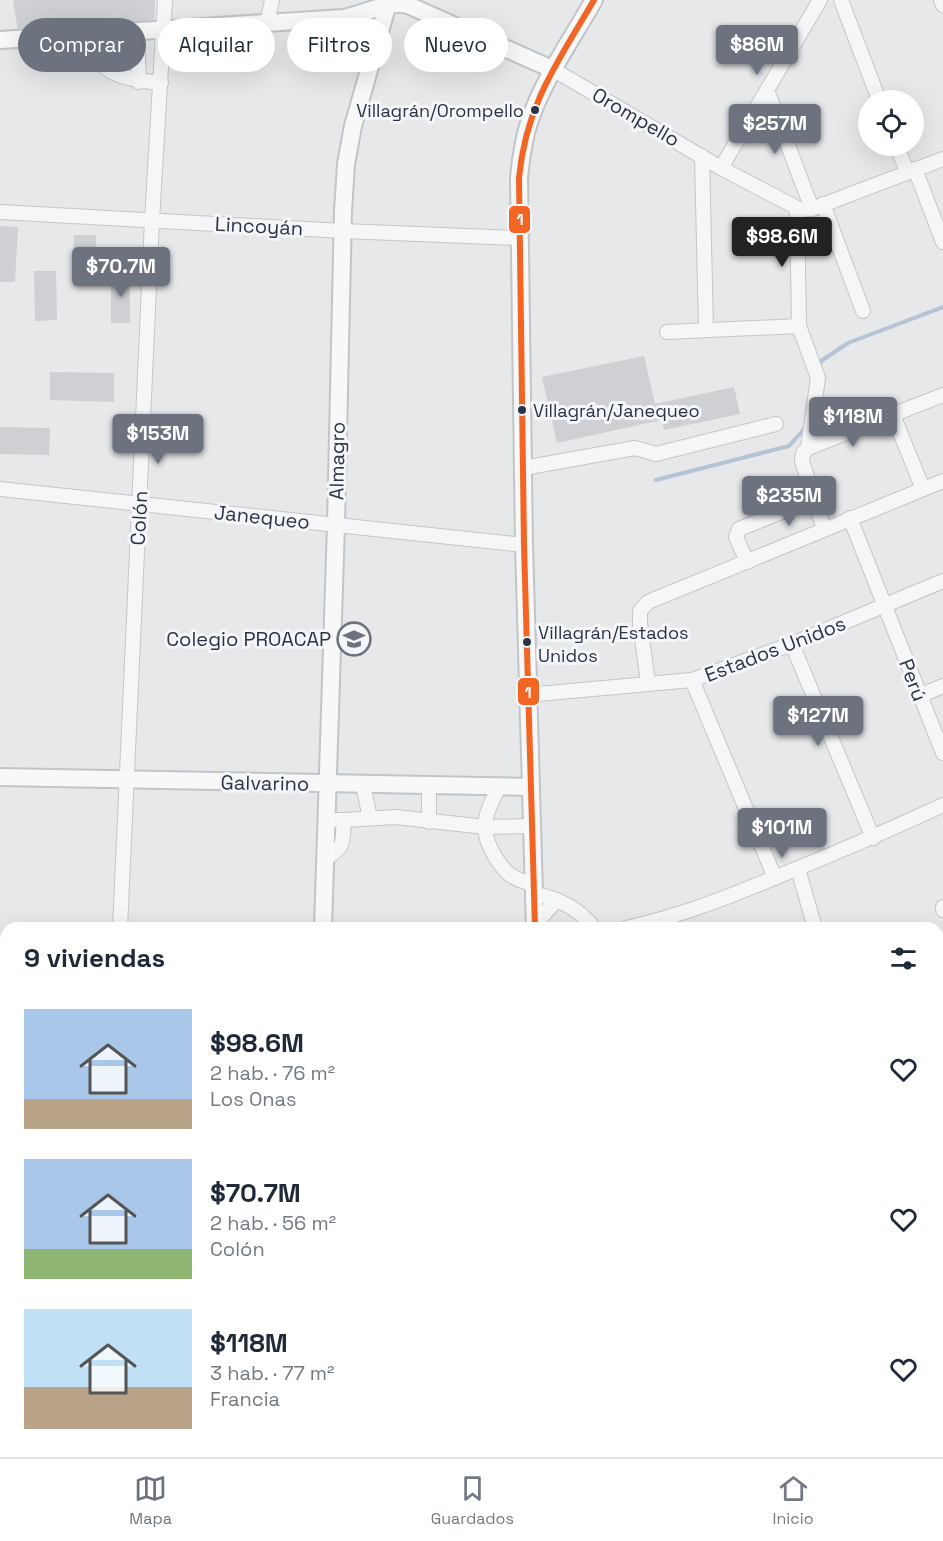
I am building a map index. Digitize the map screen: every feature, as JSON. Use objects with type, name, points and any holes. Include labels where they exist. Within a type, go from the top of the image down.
[{"type":"main road","points":[[535,922],[527,695],[519,178],[522,148],[532,114],[594,0]]},
{"type":"main road","name":"Orompello","points":[[275,22],[344,18],[360,15],[388,2],[408,5],[554,70]]},
{"type":"main road","name":"Almagro","points":[[323,922],[326,858],[335,820],[328,784],[346,164],[353,126],[388,2]]},
{"type":"main road","name":"Orompello","points":[[0,40],[18,39]]},
{"type":"main road","name":"Galvarino","points":[[0,777],[530,787]]},
{"type":"street","name":"Colón","points":[[164,18],[165,0]]},
{"type":"street","points":[[268,18],[272,0]]},
{"type":"street","points":[[721,168],[820,0]]},
{"type":"street","points":[[841,0],[875,90]]},
{"type":"street","points":[[941,0],[943,5]]},
{"type":"street","name":"Orompello","points":[[554,70],[721,168],[797,209],[817,207],[943,159]]},
{"type":"street","points":[[114,72],[139,82],[160,83]]},
{"type":"street","points":[[138,72],[139,82]]},
{"type":"street","name":"Colón","points":[[120,922],[161,72]]},
{"type":"street","points":[[767,90],[862,311]]},
{"type":"street","points":[[702,156],[706,330]]},
{"type":"street","points":[[903,156],[943,242]]},
{"type":"street","points":[[797,209],[799,326],[816,373],[808,448]]},
{"type":"street","name":"Lincoyán","points":[[0,212],[343,231],[519,238]]},
{"type":"street","points":[[666,332],[799,326]]},
{"type":"street","points":[[824,530],[802,461],[803,453],[808,448],[943,395]]},
{"type":"street","points":[[893,415],[923,489]]},
{"type":"street","points":[[523,468],[635,448],[656,454],[776,424]]},
{"type":"street","points":[[648,683],[640,611],[648,602],[943,481]]},
{"type":"street","name":"Janequeo","points":[[0,489],[524,545]]},
{"type":"street","points":[[747,562],[736,537],[739,529],[814,499]]},
{"type":"street","name":"Perú","points":[[850,518],[943,753]]},
{"type":"street","name":"Estados Unidos","points":[[527,695],[692,680],[792,644],[943,581]]},
{"type":"street","points":[[792,644],[873,838]]},
{"type":"street","points":[[692,680],[775,878]]},
{"type":"street","points":[[919,696],[943,686]]},
{"type":"street","points":[[363,785],[370,818]]},
{"type":"street","points":[[429,786],[429,822]]},
{"type":"street","points":[[499,787],[490,804],[485,827],[496,858],[509,874],[578,912],[588,922]]},
{"type":"street","points":[[650,922],[693,911],[873,838],[943,805]]},
{"type":"street","points":[[335,820],[396,817],[485,827],[531,826]]},
{"type":"street","points":[[798,869],[812,922]]},
{"type":"street","points":[[538,922],[557,900]]},
{"type":"building","points":[[13,0],[155,0],[154,22],[146,23],[146,18],[18,18],[18,31]]},
{"type":"building","points":[[0,226],[18,227],[15,282],[0,282]]},
{"type":"building","points":[[74,235],[96,235],[96,286],[73,286]]},
{"type":"building","points":[[34,271],[56,271],[57,320],[35,321]]},
{"type":"building","points":[[111,274],[130,274],[130,323],[111,323]]},
{"type":"building","points":[[644,356],[655,404],[734,387],[740,414],[664,430],[662,420],[557,443],[542,377]]},
{"type":"building","points":[[50,372],[114,373],[114,402],[50,400]]},
{"type":"building","points":[[0,427],[50,428],[49,455],[0,454]]},
{"type":"waterway","points":[[819,367],[821,361],[848,343],[943,307]]},
{"type":"waterway","points":[[656,480],[789,446],[805,428]]},
{"type":"transit line","name":"1","points":[[535,922],[524,545],[519,178],[523,152],[536,106],[556,64],[594,0]]},
{"type":"place","name":"Villagrán/Orompello","points":[[535,110]]},
{"type":"place","name":"Villagrán/Janequeo","points":[[522,410]]},
{"type":"place","name":"Colegio PROACAP","points":[[354,639]]},
{"type":"place","name":"Villagrán/Estados Unidos","points":[[527,642]]}]
